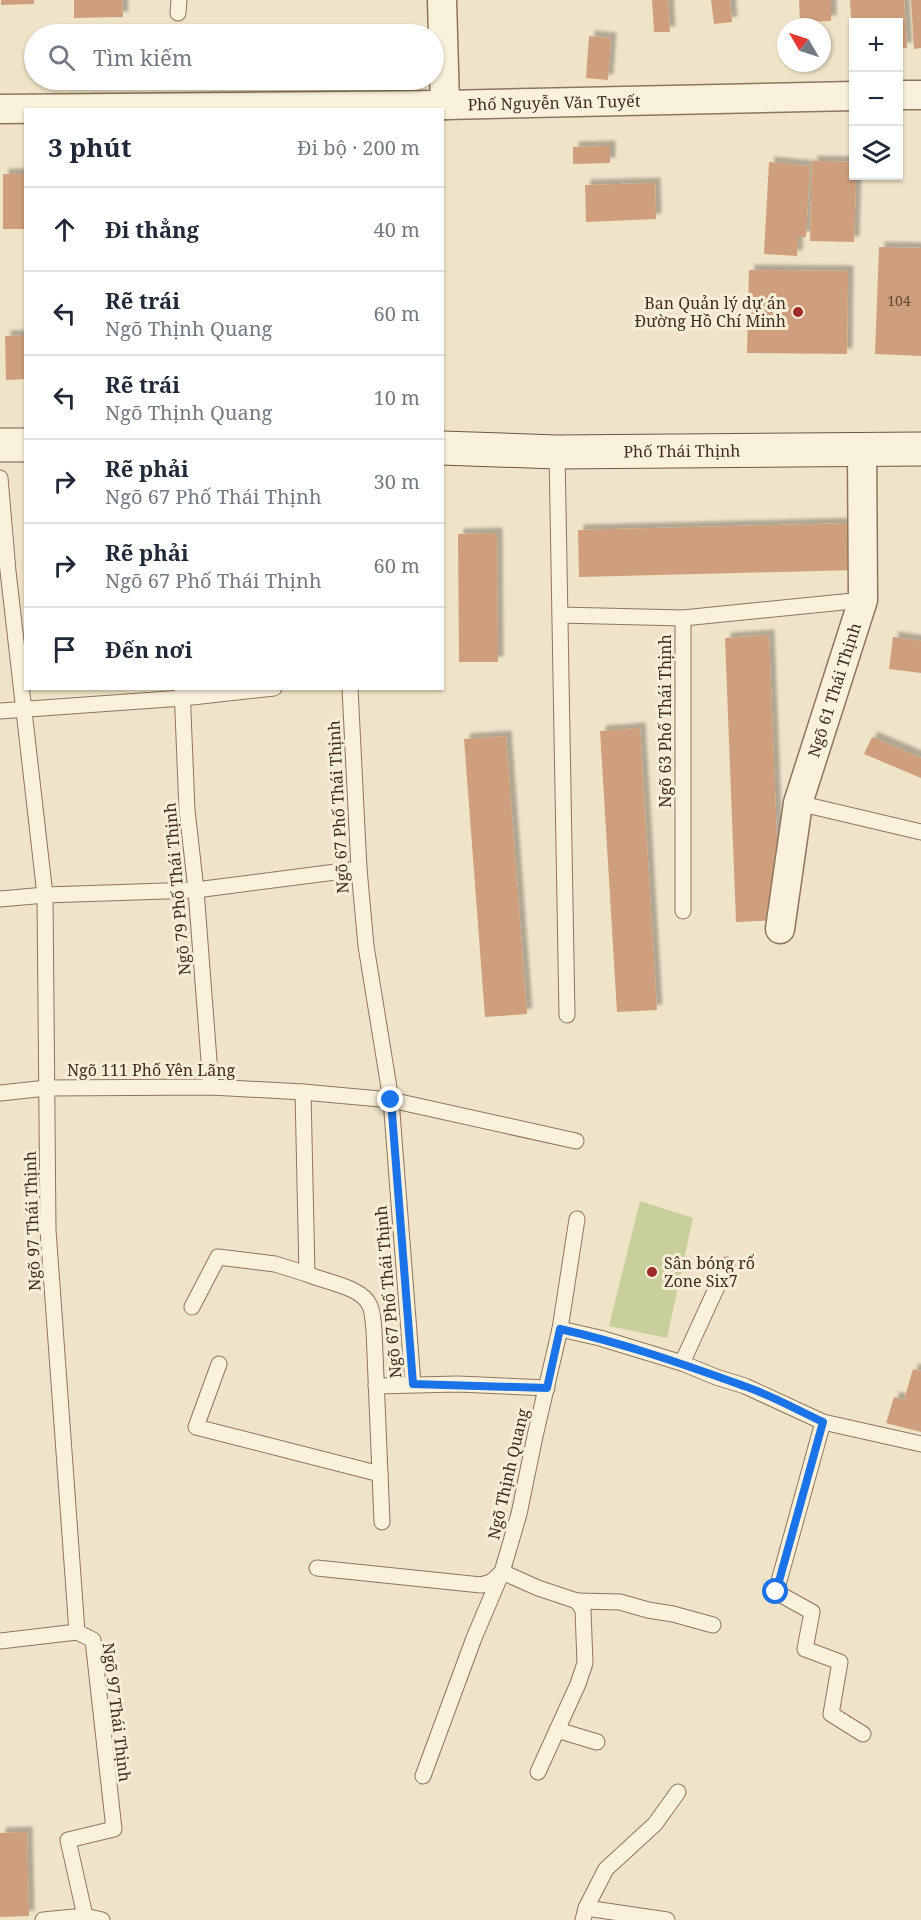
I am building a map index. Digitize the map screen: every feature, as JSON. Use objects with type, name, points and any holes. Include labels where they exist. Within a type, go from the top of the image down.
[{"type":"street","points":[[442,0],[443,24]]},
{"type":"street","points":[[444,70],[445,105]]},
{"type":"street","points":[[903,95],[921,95]]},
{"type":"street","name":"Phố Nguyễn Văn Tuyết","points":[[375,108],[849,96]]},
{"type":"street","name":"Phố Nguyễn Văn Tuyết","points":[[0,109],[24,109]]},
{"type":"street","points":[[0,445],[24,445]]},
{"type":"street","name":"Phố Thái Thịnh","points":[[444,448],[557,452],[921,449]]},
{"type":"street","name":"Ngõ 61 Thái Thịnh","points":[[780,929],[798,803],[863,600],[862,449]]},
{"type":"lane","points":[[557,452],[567,1015]]},
{"type":"lane","name":"Ngõ 97 Thái Thịnh","points":[[0,478],[8,571],[45,894],[48,1230],[77,1632],[93,1640],[114,1829],[68,1840],[85,1916]]},
{"type":"lane","points":[[683,618],[863,600]]},
{"type":"lane","name":"Ngõ 63 Phố Thái Thịnh","points":[[560,615],[683,618],[683,911]]},
{"type":"lane","points":[[0,711],[182,693],[237,690]]},
{"type":"lane","name":"Ngõ 67 Phố Thái Thịnh","points":[[350,690],[359,869],[366,946],[391,1100],[413,1384],[547,1388]]},
{"type":"lane","name":"Ngõ 79 Phố Thái Thịnh","points":[[182,693],[187,810],[196,890],[211,1087]]},
{"type":"lane","points":[[798,803],[921,832]]},
{"type":"lane","points":[[0,899],[45,894],[196,890],[359,869]]},
{"type":"lane","name":"Ngõ 111 Phố Yên Lãng","points":[[0,1094],[46,1088],[211,1087],[303,1092]]},
{"type":"lane","points":[[308,1274],[303,1092],[391,1100],[576,1141]]},
{"type":"lane","name":"Ngõ Thịnh Quang","points":[[423,1776],[474,1638],[502,1572],[519,1514],[560,1329],[578,1219]]},
{"type":"lane","points":[[192,1307],[218,1257],[275,1264],[363,1295],[370,1305],[374,1330],[382,1522]]},
{"type":"lane","points":[[682,1363],[727,1265]]},
{"type":"lane","points":[[560,1329],[600,1338],[682,1363],[746,1386],[823,1422],[921,1444]]},
{"type":"lane","points":[[219,1364],[196,1427],[380,1474]]},
{"type":"lane","points":[[376,1386],[413,1384]]},
{"type":"lane","points":[[823,1422],[776,1592],[812,1611],[805,1649],[840,1662],[831,1714],[863,1734]]},
{"type":"lane","points":[[317,1568],[481,1585],[491,1582],[502,1572],[538,1588],[577,1601],[620,1602],[713,1625]]},
{"type":"lane","points":[[538,1772],[578,1684],[585,1663],[583,1610],[577,1601]]},
{"type":"lane","points":[[0,1641],[77,1632]]},
{"type":"lane","points":[[557,1730],[597,1742]]},
{"type":"lane","points":[[667,1920],[584,1914],[606,1869],[655,1824],[678,1792]]},
{"type":"lane","points":[[43,1920],[85,1916],[102,1920]]},
{"type":"green space","name":"Sân bóng rổ Zone Six7","points":[[640,1201],[693,1218],[667,1338],[609,1326]]},
{"type":"building","points":[[1,0],[34,0],[34,4],[1,5]]},
{"type":"building","points":[[74,0],[122,0],[123,17],[74,18]]},
{"type":"building","points":[[652,0],[668,0],[670,32],[654,32]]},
{"type":"building","points":[[711,0],[730,0],[732,22],[714,24]]},
{"type":"building","points":[[799,0],[831,0],[831,18],[800,18]]},
{"type":"building","points":[[850,0],[904,0],[907,48],[903,48],[903,18],[851,18]]},
{"type":"building","points":[[911,0],[921,0],[921,48],[914,49]]},
{"type":"building","points":[[589,36],[611,38],[608,80],[586,78]]},
{"type":"building","points":[[610,146],[610,163],[573,164],[573,147]]},
{"type":"building","points":[[812,161],[849,162],[849,180],[856,180],[854,242],[810,241]]},
{"type":"building","points":[[769,162],[808,166],[810,163],[806,237],[798,237],[797,256],[764,254]]},
{"type":"building","points":[[3,174],[24,174],[24,229],[3,229]]},
{"type":"building","points":[[655,183],[656,219],[586,222],[585,185]]},
{"type":"building","points":[[879,247],[921,248],[921,356],[875,354]]},
{"type":"building","name":"Ban Quản lý dự án Đường Hồ Chí Minh","points":[[749,270],[848,271],[847,354],[747,353]]},
{"type":"building","points":[[24,335],[24,379],[6,380],[5,336]]},
{"type":"building","points":[[856,523],[857,570],[579,577],[578,530]]},
{"type":"building","points":[[497,533],[498,662],[459,662],[458,534]]},
{"type":"building","points":[[769,635],[780,920],[736,922],[725,638]]},
{"type":"building","points":[[893,637],[921,641],[921,673],[889,669]]},
{"type":"building","points":[[640,728],[657,1010],[617,1012],[600,731]]},
{"type":"building","points":[[506,736],[527,1014],[485,1017],[464,739]]},
{"type":"building","points":[[872,737],[921,758],[921,778],[864,754]]},
{"type":"building","points":[[913,1369],[921,1371],[921,1432],[886,1423],[894,1397],[904,1400]]},
{"type":"building","points":[[27,1832],[29,1916],[0,1917],[0,1833]]},
{"type":"place","name":"Ban Quản lý dự án Đường Hồ Chí Minh","points":[[798,312]]},
{"type":"place","name":"Sân bóng rổ Zone Six7","points":[[652,1272]]},
{"type":"route","points":[[391,1100],[413,1384],[547,1388],[560,1329],[600,1338],[682,1363],[746,1386],[823,1422],[776,1592]]}]
